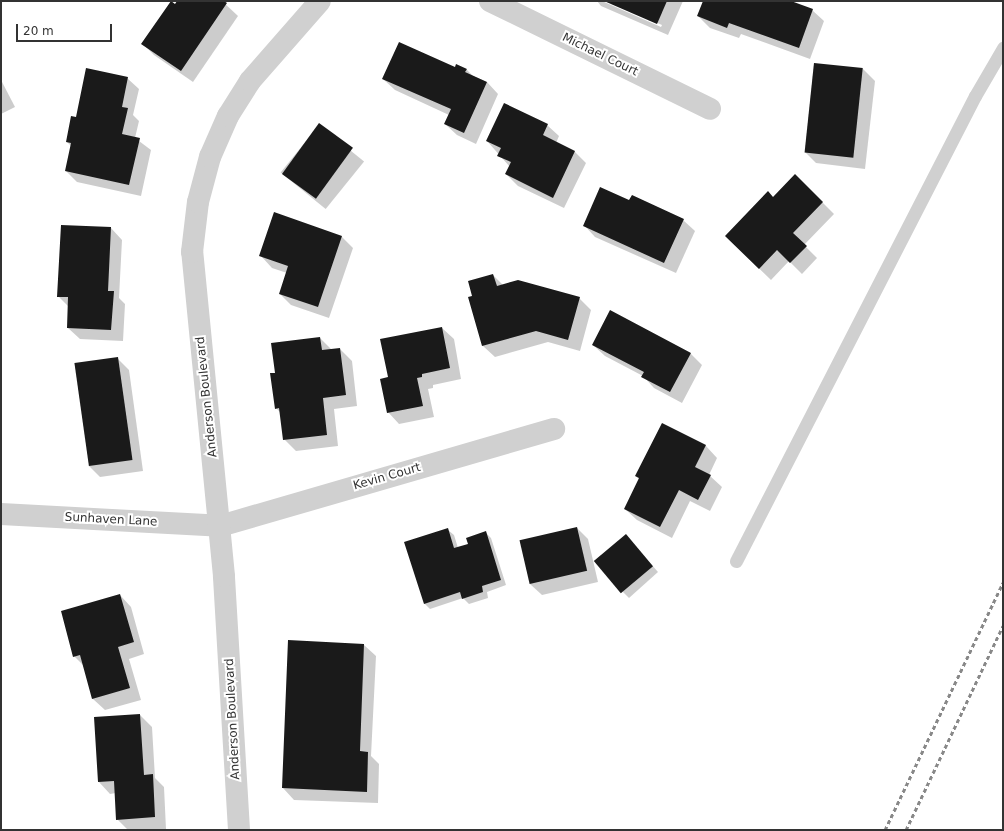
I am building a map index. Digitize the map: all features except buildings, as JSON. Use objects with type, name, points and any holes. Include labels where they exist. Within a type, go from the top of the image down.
[{"type":"street","name":"Anderson Boulevard","points":[[239,830],[220,526],[192,252],[198,202],[210,158],[228,116],[250,81],[320,1]]},
{"type":"street","name":"Michael Court","points":[[490,1],[710,109]]},
{"type":"street","name":"Kevin Court","points":[[220,526],[554,429]]},
{"type":"street","name":"Sunhaven Lane","points":[[1,514],[220,526]]},
{"type":"lane","points":[[736,561],[975,96],[1003,48]]},
{"type":"railway","points":[[885,830],[1003,583]]},
{"type":"railway","points":[[906,830],[1003,626]]}]
